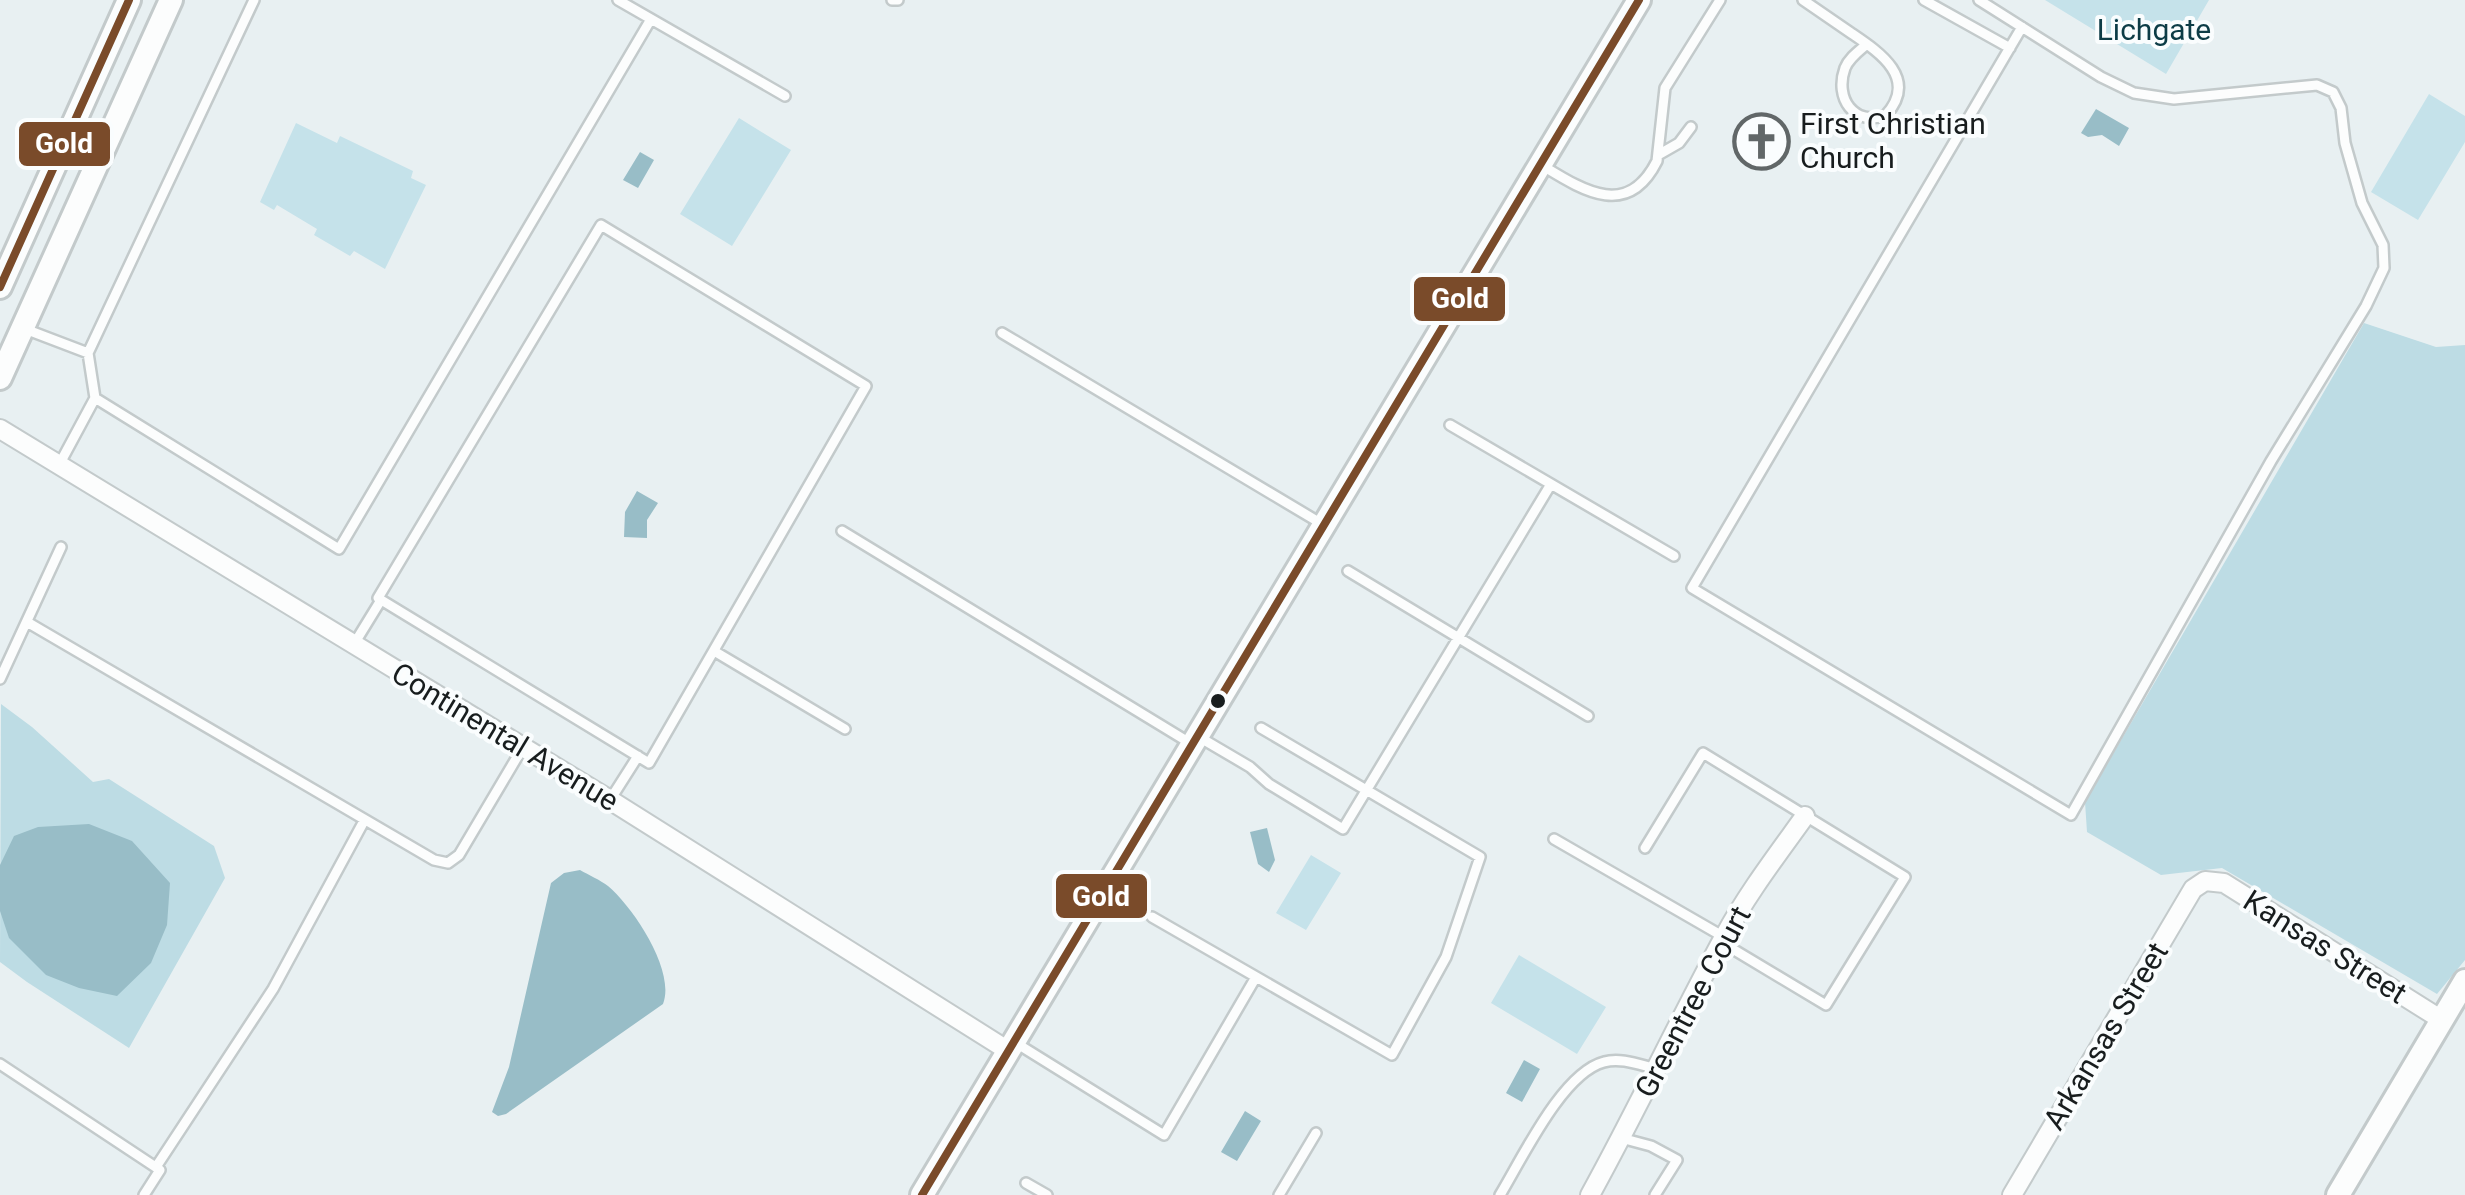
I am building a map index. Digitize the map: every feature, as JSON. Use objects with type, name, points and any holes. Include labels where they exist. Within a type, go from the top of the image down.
[{"type":"street","points":[[0,287],[129,0]]},
{"type":"street","points":[[0,378],[171,0]]},
{"type":"street","points":[[922,1195],[1639,0]]},
{"type":"street","name":"Continental Avenue","points":[[0,429],[1010,1046]]},
{"type":"street","name":"Greentree Court","points":[[1590,1195],[1722,940],[1805,816]]},
{"type":"street","name":"Kansas Street","points":[[2204,882],[2224,884],[2442,1020]]},
{"type":"street","name":"Arkansas Street","points":[[2012,1195],[2193,889],[2204,882]]},
{"type":"street","points":[[2338,1195],[2465,981]]},
{"type":"lane","points":[[58,466],[95,398],[88,353],[254,0]]},
{"type":"lane","points":[[618,0],[785,96]]},
{"type":"lane","points":[[1541,164],[1576,186],[1606,196],[1624,194],[1639,185],[1652,172],[1658,155],[1665,88],[1720,0]]},
{"type":"lane","points":[[1803,0],[1879,52],[1891,66],[1898,80],[1898,98],[1886,115],[1866,119],[1856,116],[1848,107],[1843,87],[1844,71],[1867,44]]},
{"type":"lane","points":[[1924,0],[2010,48]]},
{"type":"lane","points":[[1979,0],[2134,93],[2174,100],[2317,85],[2333,92],[2341,108],[2345,143],[2362,204],[2383,245],[2384,268],[2366,306],[2271,461],[2071,815],[1692,588],[2022,28]]},
{"type":"lane","points":[[95,398],[339,549],[651,19]]},
{"type":"lane","points":[[1658,155],[1679,142],[1690,127]]},
{"type":"lane","points":[[601,225],[866,386],[649,762],[381,600],[378,598],[601,225]]},
{"type":"lane","points":[[23,329],[88,353]]},
{"type":"lane","points":[[1002,333],[1325,526]]},
{"type":"lane","points":[[1450,425],[1674,556]]},
{"type":"lane","points":[[842,531],[1196,741],[1250,767],[1269,784],[1343,829],[1551,484]]},
{"type":"lane","points":[[0,679],[61,547]]},
{"type":"lane","points":[[1348,570],[1588,716]]},
{"type":"lane","points":[[354,644],[381,600]]},
{"type":"lane","points":[[27,622],[434,860],[448,863],[460,854],[523,747]]},
{"type":"lane","points":[[714,651],[845,729]]},
{"type":"lane","points":[[1152,918],[1392,1055],[1446,956],[1480,857],[1261,728]]},
{"type":"lane","points":[[1554,838],[1826,1005],[1904,877],[1703,753],[1645,848]]},
{"type":"lane","points":[[610,800],[638,756]]},
{"type":"lane","points":[[156,1167],[273,989],[364,820]]},
{"type":"lane","points":[[1010,1046],[1164,1136],[1256,977]]},
{"type":"lane","points":[[1500,1195],[1558,1098],[1576,1078],[1604,1061],[1622,1060],[1657,1069]]},
{"type":"lane","points":[[0,1064],[160,1170],[144,1195]]},
{"type":"lane","points":[[1280,1195],[1316,1134]]},
{"type":"lane","points":[[1621,1138],[1651,1146],[1677,1160],[1655,1195]]},
{"type":"lane","points":[[1026,1182],[1047,1195]]},
{"type":"green space","name":"Lichgate","points":[[2045,0],[2209,0],[2166,74]]},
{"type":"green space","points":[[2429,94],[2465,116],[2465,142],[2418,220],[2371,192]]},
{"type":"green space","points":[[739,118],[791,150],[732,246],[680,214]]},
{"type":"green space","points":[[296,123],[337,143],[340,136],[413,171],[411,178],[426,185],[385,269],[354,251],[350,256],[314,235],[317,229],[277,205],[274,210],[260,202]]},
{"type":"green space","points":[[1311,855],[1341,873],[1306,930],[1276,913]]},
{"type":"green space","points":[[1519,955],[1606,1007],[1577,1054],[1491,1003]]},
{"type":"shaded area","points":[[2096,109],[2129,128],[2119,146],[2102,135],[2088,137],[2081,133]]},
{"type":"shaded area","points":[[640,152],[654,160],[638,188],[623,180]]},
{"type":"shaded area","points":[[2364,323],[2436,347],[2465,345],[2465,960],[2437,994],[2222,868],[2161,875],[2087,832],[2085,802]]},
{"type":"shaded area","points":[[637,491],[658,503],[647,520],[647,538],[624,537],[625,512]]},
{"type":"shaded area","points":[[1,704],[93,782],[109,779],[214,846],[225,878],[129,1048],[0,962]]},
{"type":"shaded area","points":[[89,824],[132,841],[170,883],[167,925],[151,963],[117,996],[79,988],[46,975],[9,938],[0,911],[0,865],[14,836],[38,827]]},
{"type":"shaded area","points":[[1267,828],[1275,860],[1269,872],[1258,864],[1250,832]]},
{"type":"shaded area","points":[[580,870],[618,896],[650,940],[663,975],[663,1004],[498,1116],[492,1112],[509,1067],[551,883],[564,873]]},
{"type":"shaded area","points":[[1524,1060],[1540,1069],[1522,1102],[1506,1093]]},
{"type":"shaded area","points":[[1245,1111],[1261,1121],[1237,1161],[1221,1152]]},
{"type":"transit line","name":"Gold","points":[[0,287],[129,0]]},
{"type":"transit line","name":"Gold","points":[[922,1195],[1639,0]]},
{"type":"place","name":"First Christian Church","points":[[1761,141]]}]
